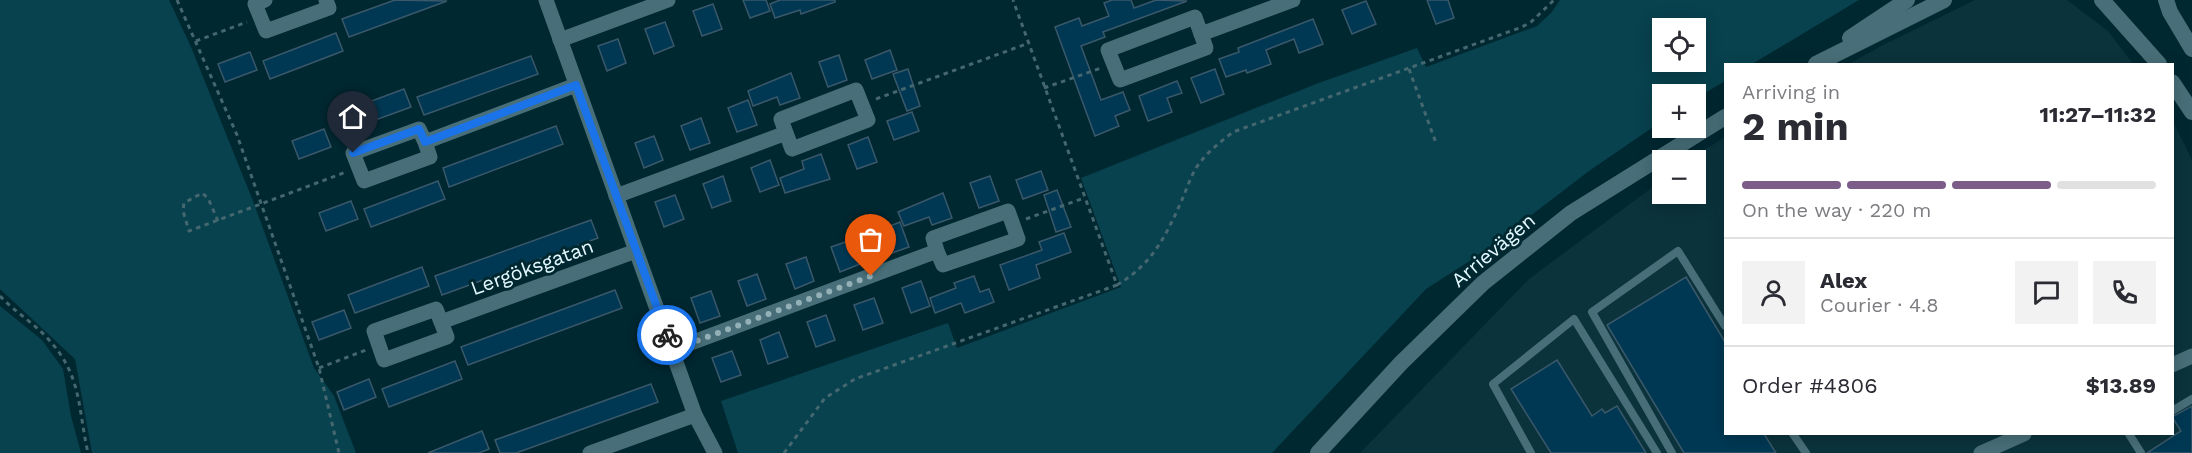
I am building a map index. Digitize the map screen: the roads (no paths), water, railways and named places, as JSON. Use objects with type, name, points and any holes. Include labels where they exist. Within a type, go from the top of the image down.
[{"type":"main road","points":[[1812,63],[1906,0]]},
{"type":"main road","points":[[1818,63],[1944,0]]},
{"type":"main road","points":[[2102,0],[2158,63]]},
{"type":"main road","points":[[2166,0],[2192,49]]},
{"type":"main road","points":[[2174,85],[2192,112]]},
{"type":"main road","name":"Arrievägen","points":[[1318,453],[1401,363],[1483,283],[1571,213],[1724,118]]},
{"type":"street","points":[[265,0],[255,4],[266,31],[329,8],[326,0]]},
{"type":"street","points":[[546,0],[695,415],[715,453]]},
{"type":"street","points":[[560,40],[668,0]]},
{"type":"street","points":[[1201,34],[1293,0]]},
{"type":"street","points":[[1195,17],[1201,34],[1206,48],[1120,80],[1108,50],[1195,17]]},
{"type":"street","points":[[425,142],[576,85]]},
{"type":"street","points":[[856,90],[868,120],[792,149],[786,133],[781,119],[856,90]]},
{"type":"street","points":[[419,129],[425,142],[430,157],[364,181],[353,153],[419,129]]},
{"type":"street","points":[[616,196],[786,133]]},
{"type":"street","points":[[1008,212],[1018,239],[943,266],[938,251],[933,238],[1008,212]]},
{"type":"street","name":"Lergöksgatan","points":[[441,322],[636,251]]},
{"type":"street","points":[[672,350],[938,251]]},
{"type":"street","points":[[436,309],[441,322],[447,337],[384,360],[374,331],[436,309]]},
{"type":"street","points":[[2174,364],[2192,356]]},
{"type":"street","points":[[590,453],[695,415]]},
{"type":"street","points":[[1981,453],[2022,435]]},
{"type":"lane","points":[[1672,453],[1592,312],[1678,252],[1724,324]]},
{"type":"lane","points":[[1530,453],[1493,384],[1574,319],[1657,453]]},
{"type":"lane","points":[[2174,410],[2192,399]]},
{"type":"lane","points":[[1794,435],[1806,453]]},
{"type":"lane","points":[[2130,435],[2141,453]]}]
